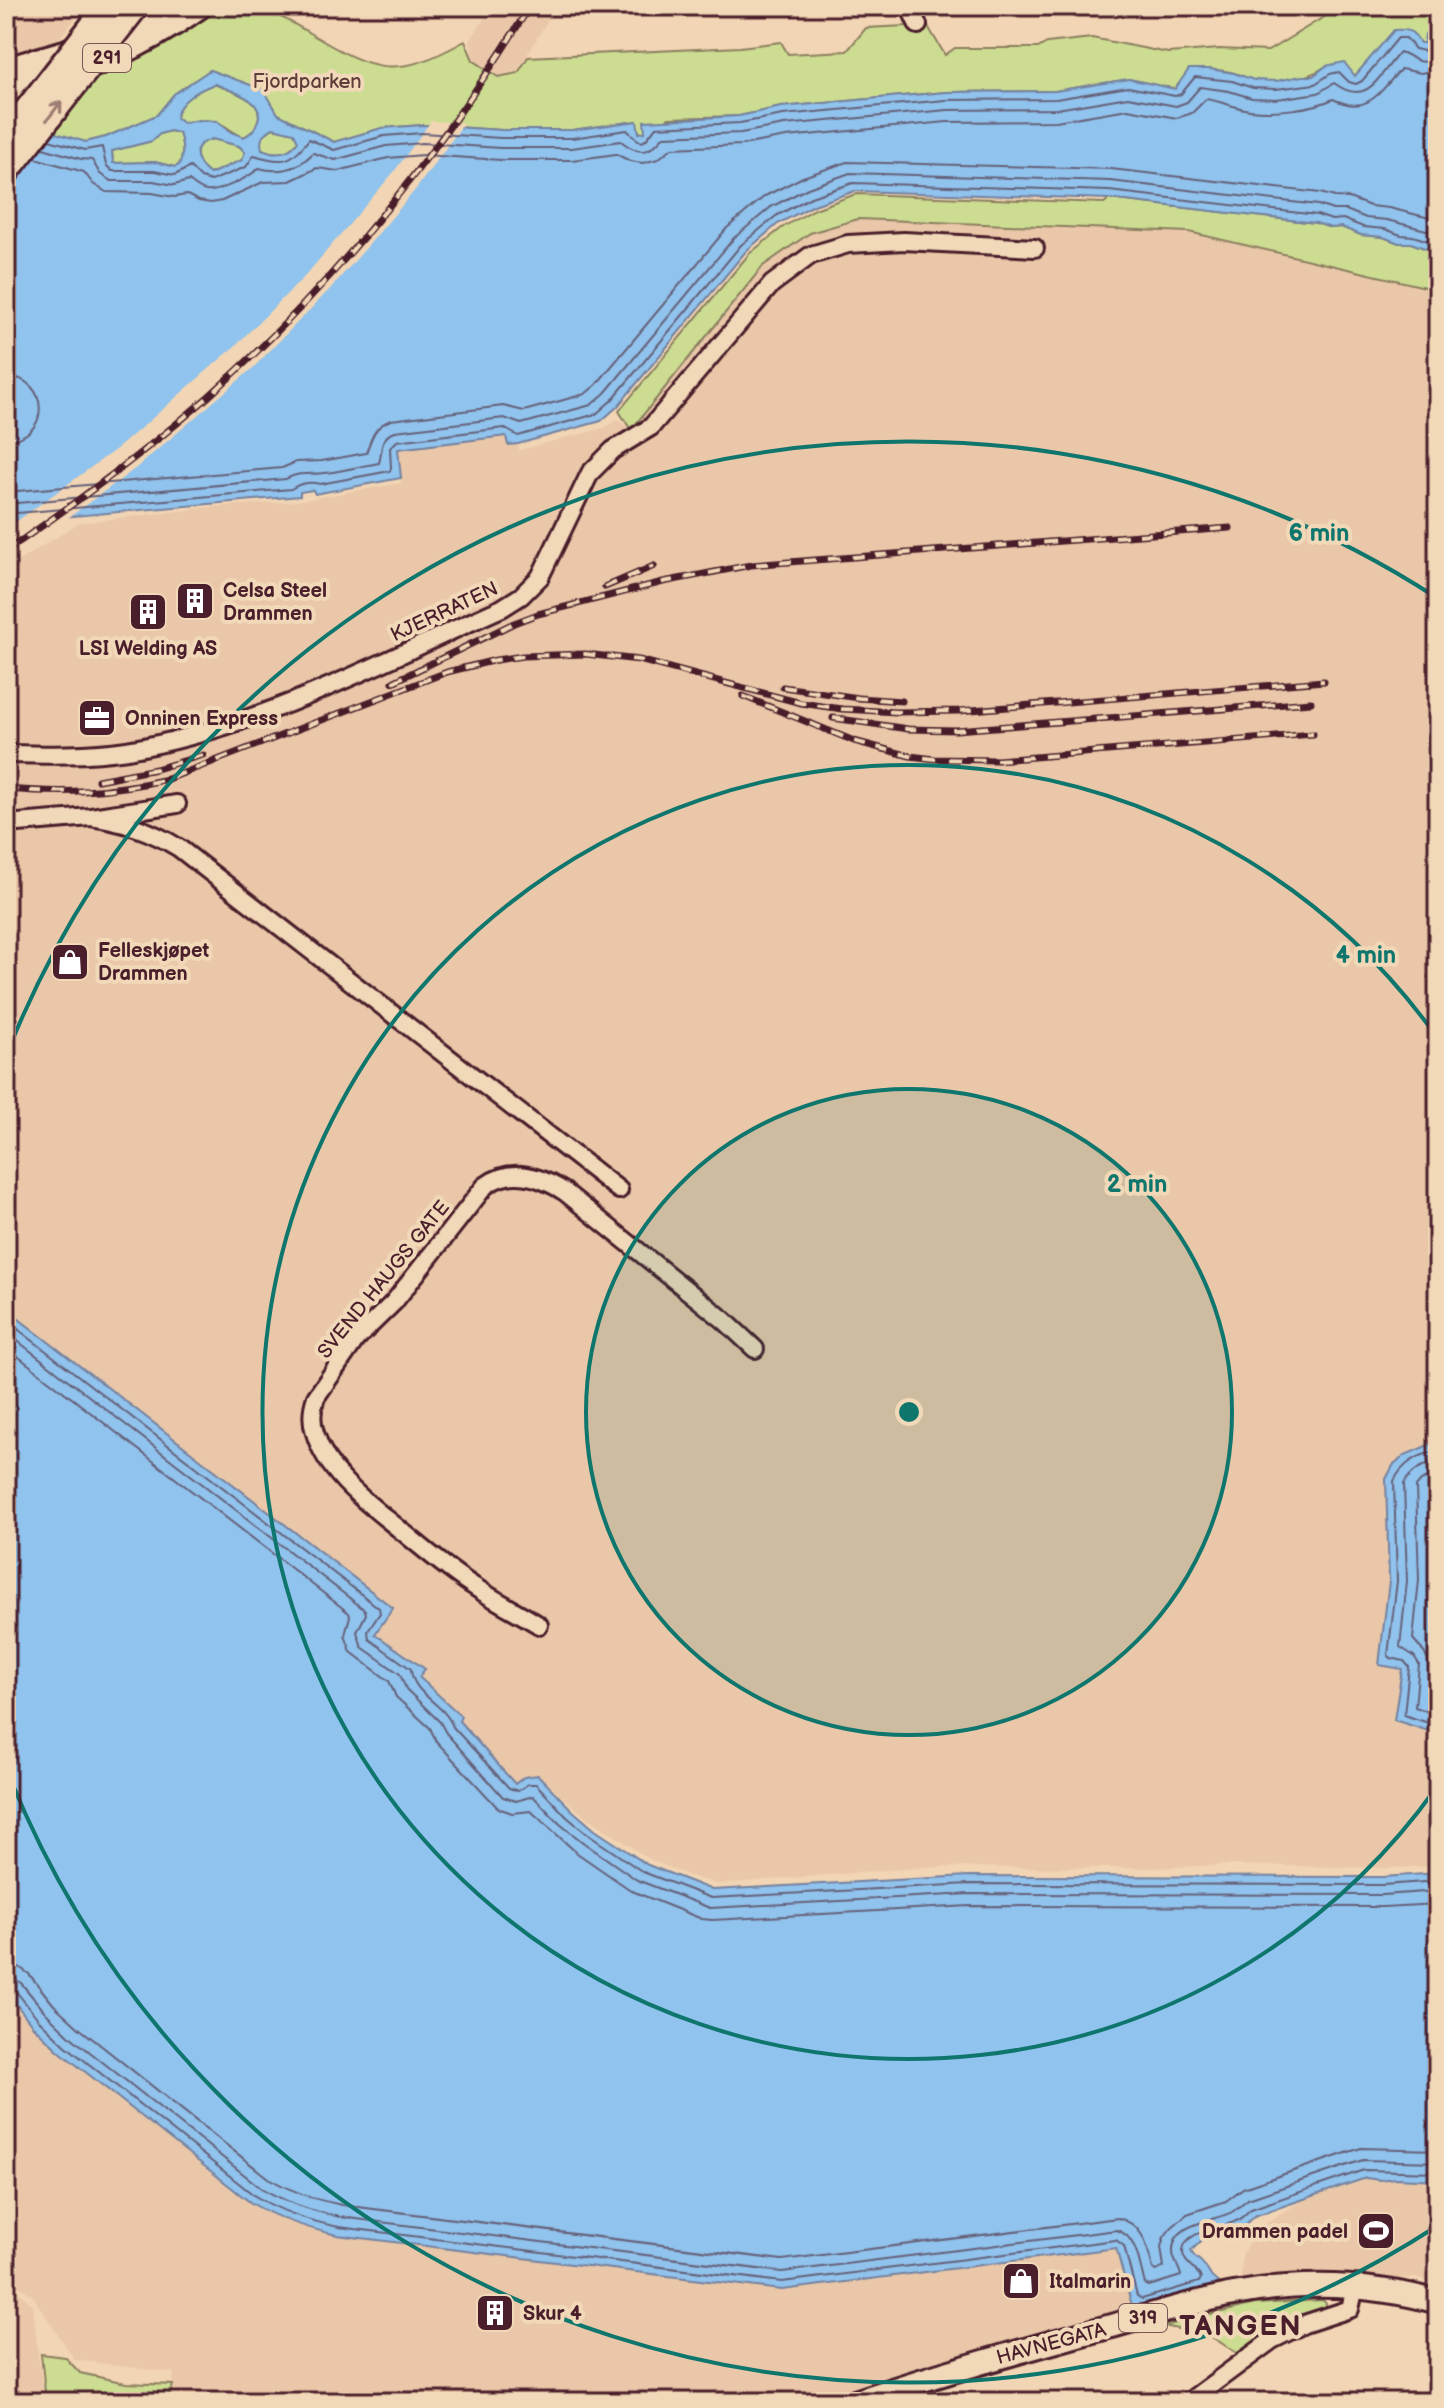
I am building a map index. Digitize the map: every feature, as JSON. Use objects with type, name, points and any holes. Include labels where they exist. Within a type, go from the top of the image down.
[{"type":"highway","points":[[6,137],[108,6]]},
{"type":"highway","points":[[6,172],[136,6]]},
{"type":"highway","name":"291","points":[[6,70],[65,53],[159,6]]},
{"type":"highway","name":"291","points":[[6,93],[66,75],[105,59],[181,19],[199,6]]},
{"type":"main road","name":"HAVNEGATA","points":[[855,2402],[1000,2357],[1232,2294],[1294,2287],[1355,2287],[1438,2302]]},
{"type":"street","points":[[909,6],[918,25]]},
{"type":"street","name":"KJERRATEN","points":[[6,754],[89,754],[152,745],[219,729],[292,703],[502,608],[521,596],[540,577],[590,473],[613,450],[651,427],[772,284],[811,255],[848,244],[904,241],[1035,248]]},
{"type":"street","points":[[6,824],[91,817],[177,804]]},
{"type":"street","points":[[91,817],[142,828],[179,848],[619,1190]]},
{"type":"street","name":"SVEND HAUGS GATE","points":[[539,1625],[473,1586],[429,1553],[348,1486],[332,1466],[315,1435],[314,1404],[356,1339],[394,1302],[485,1186],[502,1177],[520,1174],[551,1183],[565,1192],[724,1320],[755,1349]]},
{"type":"street","points":[[1188,2402],[1272,2340],[1304,2324],[1350,2309],[1355,2287]]},
{"type":"shaded area","points":[[6,6],[86,6],[57,41],[6,54]]},
{"type":"shaded area","points":[[492,6],[556,6],[517,72],[497,76],[474,60],[470,41]]},
{"type":"shaded area","points":[[858,219],[1189,232],[1438,290],[1438,1444],[1405,1455],[1386,1479],[1389,1581],[1379,1664],[1402,1668],[1434,1733],[1438,1734],[1438,1866],[928,1867],[717,1884],[687,1875],[649,1859],[577,1810],[538,1775],[516,1784],[459,1721],[461,1716],[419,1677],[424,1669],[374,1634],[392,1608],[6,1309],[6,557],[9,567],[79,523],[212,507],[298,501],[401,483],[398,449],[507,436],[508,445],[518,444],[519,450],[604,428],[618,420],[631,429],[763,266],[810,233]]},
{"type":"shaded area","points":[[6,1991],[17,2007],[782,2290],[1116,2248],[1133,2312],[1061,2330],[821,2402],[170,2402],[174,2373],[75,2360],[32,2295],[6,2277]]},
{"type":"shaded area","points":[[1366,2178],[1438,2180],[1438,2286],[1421,2278],[1241,2283],[1242,2256],[1261,2227],[1308,2196]]},
{"type":"shaded area","points":[[6,2282],[32,2304],[43,2392],[38,2402],[6,2402]]},
{"type":"green space","name":"Fjordparken","points":[[218,6],[263,9],[353,57],[387,66],[404,66],[421,61],[465,41],[473,60],[498,77],[518,73],[528,57],[740,47],[781,42],[788,54],[847,51],[866,28],[927,25],[945,55],[955,48],[1038,48],[1047,43],[1092,38],[1168,53],[1219,49],[1268,51],[1342,6],[1438,6],[1438,22],[1425,43],[1371,58],[1355,76],[1326,66],[1301,77],[1262,81],[1223,71],[1190,69],[1175,89],[1129,79],[1055,91],[946,92],[781,107],[739,116],[669,118],[639,133],[636,121],[572,130],[422,125],[382,128],[334,142],[278,114],[264,90],[210,70],[174,94],[157,115],[106,137],[86,142],[6,127],[6,101],[158,43]]},
{"type":"green space","points":[[214,84],[238,93],[257,108],[257,123],[249,134],[244,137],[215,121],[183,123],[176,118],[185,101]]},
{"type":"green space","points":[[273,128],[295,133],[298,141],[281,152],[261,149],[263,136]]},
{"type":"green space","points":[[170,131],[179,133],[182,153],[179,165],[113,163],[112,151],[152,141],[159,134]]},
{"type":"green space","points":[[213,139],[239,146],[245,152],[242,160],[210,174],[201,165],[197,152],[201,143]]},
{"type":"green space","points":[[856,194],[1104,203],[1109,199],[1341,227],[1361,235],[1411,243],[1438,253],[1438,290],[1189,232],[858,219],[810,233],[763,266],[631,430],[619,411],[749,254],[783,227],[815,209]]},
{"type":"green space","points":[[1322,2300],[1326,2303],[1325,2310],[1280,2328],[1237,2353],[1210,2336],[1164,2326],[1255,2304]]},
{"type":"green space","points":[[41,2354],[65,2357],[80,2373],[126,2383],[173,2385],[168,2402],[43,2402],[45,2392]]},
{"type":"water","points":[[1438,22],[1438,253],[1411,243],[1361,235],[1341,227],[1109,199],[855,191],[814,205],[779,223],[746,251],[618,406],[601,421],[518,444],[508,445],[506,436],[398,449],[401,478],[315,494],[313,490],[300,492],[300,496],[6,522],[6,417],[11,408],[6,403],[6,127],[39,128],[86,142],[106,137],[157,115],[174,94],[210,70],[264,90],[278,114],[334,142],[382,128],[423,125],[572,130],[637,121],[639,133],[645,132],[644,121],[739,116],[781,107],[946,92],[1055,91],[1129,79],[1175,89],[1189,69],[1209,69],[1254,80],[1276,81],[1313,76],[1326,66],[1344,62],[1355,76],[1394,30],[1410,31],[1420,43],[1424,43],[1425,34]],"holes":[[[215,84],[238,93],[257,108],[256,126],[244,137],[217,121],[183,123],[176,118],[177,112],[196,92]],[[273,128],[294,133],[298,141],[291,149],[272,152],[262,149],[265,134]],[[170,131],[179,133],[182,149],[179,165],[113,163],[112,151],[152,141]],[[212,139],[239,146],[245,152],[242,160],[210,174],[197,157],[201,144]]]},
{"type":"water","points":[[6,1309],[393,1608],[375,1634],[425,1669],[419,1677],[461,1716],[459,1721],[515,1784],[524,1777],[538,1775],[595,1830],[648,1865],[712,1890],[969,1876],[1383,1877],[1438,1873],[1438,2180],[1366,2178],[1254,2216],[1241,2228],[1202,2240],[1191,2251],[1221,2284],[1133,2309],[1116,2248],[782,2290],[337,2235],[292,2222],[251,2203],[59,2051],[33,2026],[6,1991]]},
{"type":"water","points":[[1438,1444],[1438,1734],[1394,1720],[1402,1669],[1379,1665],[1389,1581],[1386,1479],[1394,1464],[1405,1455]]},
{"type":"pier","points":[[431,121],[464,123],[416,189],[372,241],[253,368],[136,468],[64,521],[10,526],[119,447],[232,349],[306,275],[393,173]]},
{"type":"railway","points":[[6,551],[184,418],[299,309],[383,214],[422,164],[496,60],[530,6]]},
{"type":"railway","points":[[393,682],[538,614],[663,582],[751,565],[1230,528]]},
{"type":"railway","points":[[605,587],[654,566]]},
{"type":"railway","points":[[6,789],[87,791],[168,779],[447,672],[523,656],[585,654],[639,660],[801,703],[897,712],[959,711],[1324,681]]},
{"type":"railway","points":[[783,687],[902,701]]},
{"type":"railway","points":[[743,696],[854,741],[910,756],[935,759],[998,760],[1313,734]]},
{"type":"railway","points":[[833,718],[908,729],[956,730],[1311,702]]},
{"type":"railway","points":[[98,780],[156,769],[203,755]]},
{"type":"place","name":"Celsa Steel Drammen","points":[[195,601]]},
{"type":"place","name":"LSI Welding AS","points":[[148,612]]},
{"type":"place","name":"Onninen Express","points":[[97,718]]},
{"type":"place","name":"Felleskjøpet Drammen","points":[[70,962]]},
{"type":"place","name":"Drammen padel","points":[[1376,2231]]},
{"type":"place","name":"Italmarin","points":[[1021,2281]]},
{"type":"place","name":"Skur 4","points":[[495,2313]]},
{"type":"district","name":"TANGEN","points":[[1241,2325]]}]
